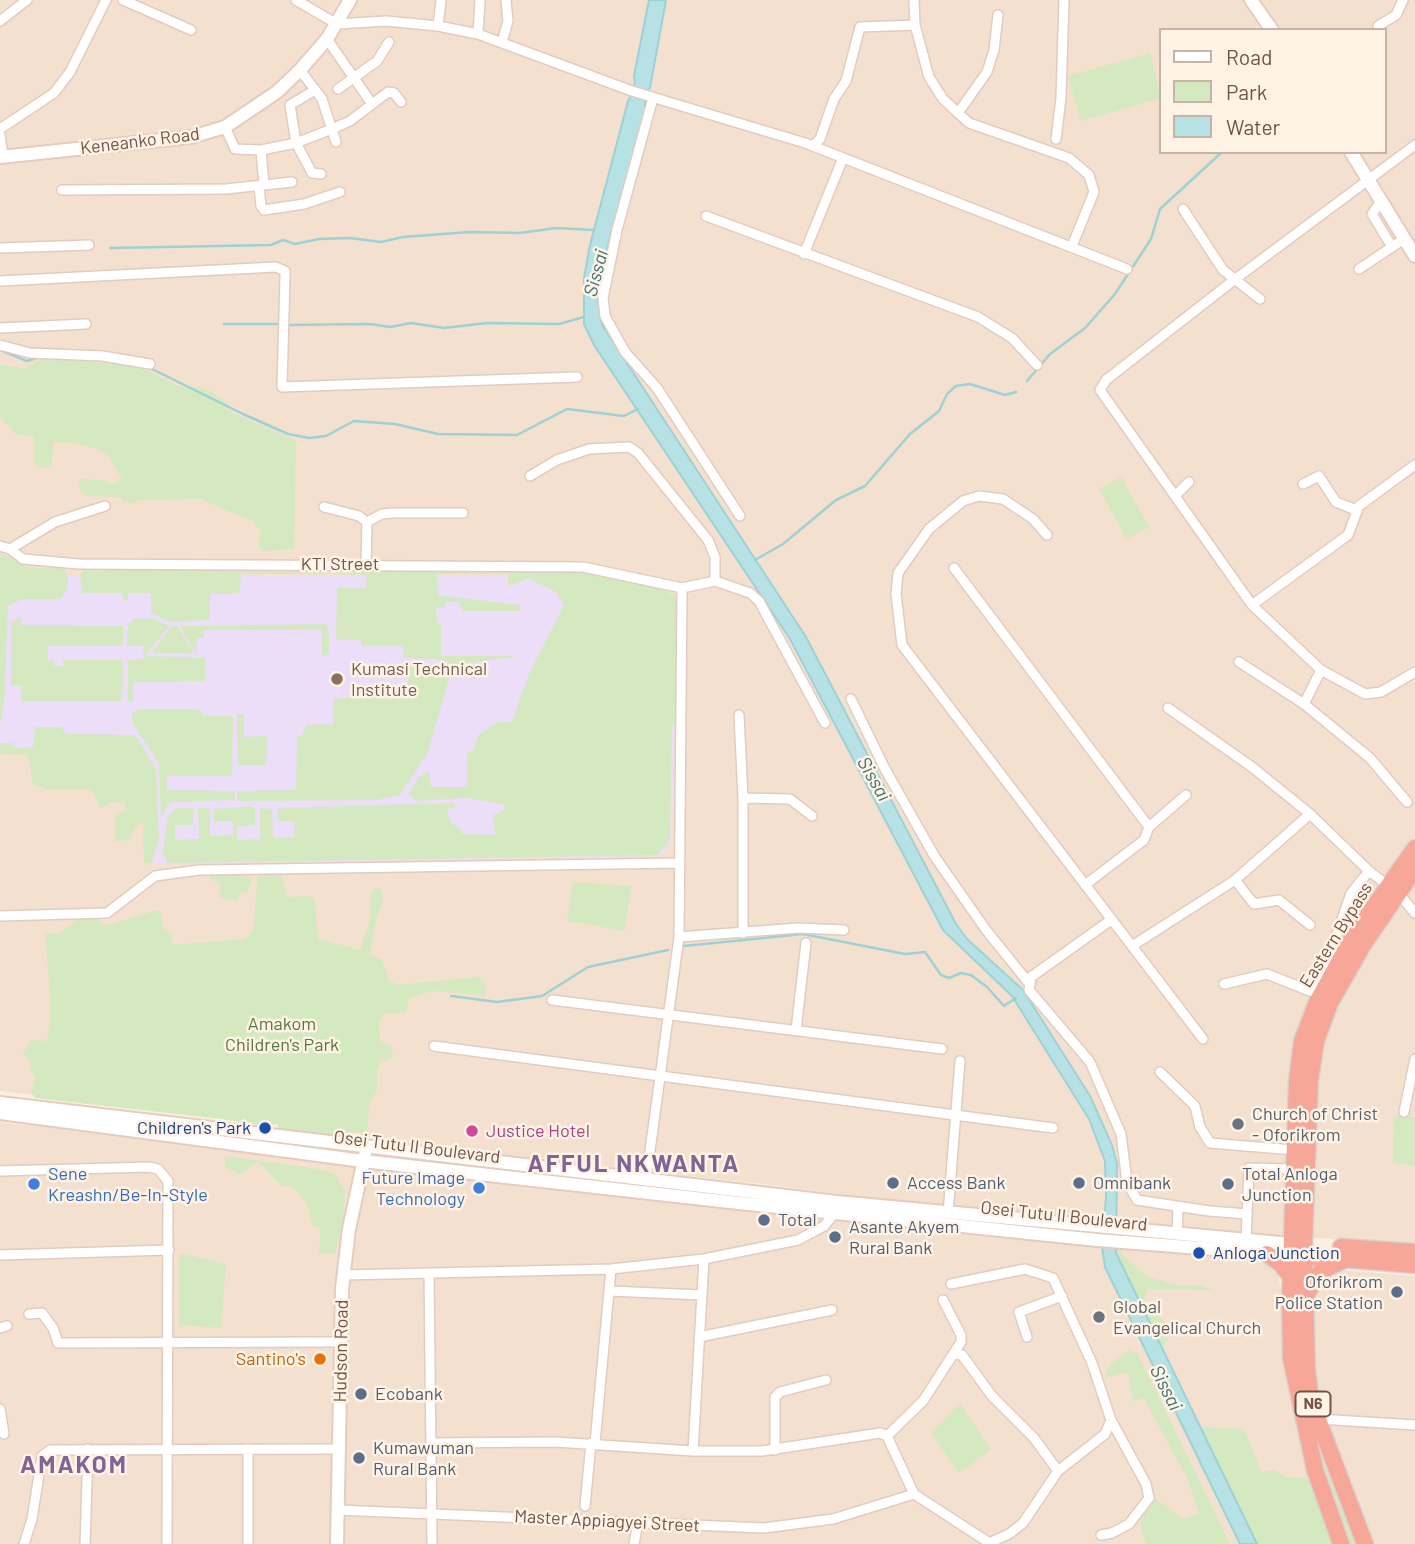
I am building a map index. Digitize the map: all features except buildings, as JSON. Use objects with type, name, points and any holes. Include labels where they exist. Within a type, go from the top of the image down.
[{"type":"highway","name":"Eastern Bypass","points":[[1341,1544],[1315,1470],[1296,1393],[1290,1335],[1291,1277],[1297,1250],[1310,1080],[1316,1041],[1337,992],[1415,848]]},
{"type":"highway","name":"Eastern Bypass","points":[[1366,1544],[1311,1401],[1307,1370],[1305,1297],[1297,1250],[1294,1150],[1297,1080],[1302,1041],[1317,1002],[1352,938],[1415,869]]},
{"type":"highway","name":"Osei Tutu II Boulevard","points":[[1297,1250],[1415,1252]]},
{"type":"highway","name":"Osei Tutu II Boulevard","points":[[1297,1250],[1415,1265]]},
{"type":"highway","points":[[1267,1254],[1281,1264],[1291,1277]]},
{"type":"highway","points":[[1305,1297],[1321,1271],[1349,1258]]},
{"type":"main road","name":"Keneanko Road","points":[[2,157],[191,137],[225,127],[277,92],[300,70],[337,24],[350,0]]},
{"type":"main road","points":[[1251,0],[1271,28]]},
{"type":"main road","points":[[1352,154],[1415,256]]},
{"type":"main road","name":"Osei Tutu II Boulevard","points":[[1,1105],[363,1161],[836,1212],[1125,1236],[1267,1254],[1297,1250]]},
{"type":"main road","name":"Osei Tutu II Boulevard","points":[[1,1105],[948,1213],[1097,1234]]},
{"type":"main road","name":"Hudson Road","points":[[337,1544],[343,1275],[349,1229],[367,1147]]},
{"type":"main road","name":"Osei Tutu II Boulevard","points":[[1125,1236],[1177,1235],[1246,1240],[1297,1250]]},
{"type":"street","points":[[0,21],[27,0]]},
{"type":"street","points":[[0,130],[54,93],[71,72],[106,0]]},
{"type":"street","points":[[123,0],[191,30]]},
{"type":"street","points":[[296,0],[337,24],[386,21],[438,26],[478,34],[632,91],[813,146],[1127,269]]},
{"type":"street","points":[[438,26],[441,0]]},
{"type":"street","points":[[478,34],[480,0]]},
{"type":"street","points":[[502,42],[508,21],[506,0]]},
{"type":"street","points":[[914,0],[915,25],[929,77],[943,99],[969,123],[994,134],[1069,158],[1089,175],[1094,192],[1072,246]]},
{"type":"street","points":[[1056,139],[1064,0]]},
{"type":"street","points":[[1378,26],[1396,15],[1403,0]]},
{"type":"street","points":[[958,113],[987,72],[994,50],[998,15]]},
{"type":"street","points":[[813,146],[820,139],[834,99],[846,81],[860,27],[915,25]]},
{"type":"street","points":[[327,38],[372,104]]},
{"type":"street","points":[[338,89],[377,61],[389,41]]},
{"type":"street","points":[[300,70],[322,99],[336,142]]},
{"type":"street","points":[[315,90],[291,103],[296,143],[312,173],[321,174]]},
{"type":"street","points":[[225,127],[235,149],[261,150],[296,143],[332,129],[388,92],[394,93],[401,102]]},
{"type":"street","points":[[652,97],[614,243],[603,299],[605,316],[625,352],[657,388],[740,516]]},
{"type":"street","points":[[0,135],[2,157]]},
{"type":"street","points":[[1415,145],[1234,280],[1101,385],[1102,396],[1252,605],[1321,670],[1365,694],[1381,692],[1415,672]]},
{"type":"street","points":[[261,150],[261,206],[264,210],[304,204],[341,192]]},
{"type":"street","points":[[804,254],[843,158]]},
{"type":"street","points":[[62,190],[292,182]]},
{"type":"street","points":[[1381,201],[1372,214],[1392,247]]},
{"type":"street","points":[[1183,209],[1223,270],[1260,299]]},
{"type":"street","points":[[706,216],[978,317],[1012,338],[1037,365]]},
{"type":"street","points":[[1359,269],[1404,239]]},
{"type":"street","points":[[0,248],[89,245]]},
{"type":"street","points":[[0,281],[276,267],[285,271],[282,387],[577,377]]},
{"type":"street","points":[[0,328],[86,324]]},
{"type":"street","points":[[0,345],[30,352],[102,356],[150,364]]},
{"type":"street","points":[[530,477],[557,460],[589,449],[629,447],[638,453],[708,540],[715,557],[715,581]]},
{"type":"street","points":[[1252,605],[1348,535],[1356,510],[1415,466]]},
{"type":"street","points":[[1303,484],[1318,476],[1336,502],[1356,510]]},
{"type":"street","points":[[1175,496],[1189,482]]},
{"type":"street","points":[[1048,535],[1033,519],[1003,499],[979,496],[963,502],[929,529],[901,568],[897,581],[897,606],[903,648],[1203,1038]]},
{"type":"street","points":[[5,548],[55,522],[105,506]]},
{"type":"street","points":[[324,508],[359,516],[367,522]]},
{"type":"street","points":[[367,522],[382,514],[463,513]]},
{"type":"street","points":[[366,564],[367,522]]},
{"type":"street","name":"KTI Street","points":[[5,548],[23,559],[69,563],[583,567],[682,588]]},
{"type":"street","points":[[954,568],[1149,827]]},
{"type":"street","points":[[646,1180],[679,937],[682,588],[715,581],[750,593],[759,601],[825,723]]},
{"type":"street","points":[[1239,662],[1304,704],[1370,758],[1407,802]]},
{"type":"street","points":[[1304,704],[1321,670]]},
{"type":"street","points":[[851,699],[885,769],[935,856],[986,930],[1028,982],[1029,990],[1090,1062],[1121,1134],[1130,1191],[1137,1200],[1247,1214]]},
{"type":"street","points":[[1168,708],[1252,767],[1310,814],[1368,871],[1394,890],[1415,913]]},
{"type":"street","points":[[739,715],[743,798],[743,933]]},
{"type":"street","points":[[1084,885],[1144,840],[1149,827],[1186,795]]},
{"type":"street","points":[[743,798],[790,799],[812,816]]},
{"type":"street","points":[[1132,946],[1236,880],[1310,814]]},
{"type":"street","points":[[0,916],[107,913],[155,876],[199,870],[679,863]]},
{"type":"street","points":[[1224,984],[1267,974],[1310,991],[1314,989],[1351,893],[1368,871]]},
{"type":"street","points":[[1236,880],[1254,904],[1279,900],[1310,925]]},
{"type":"street","points":[[1028,982],[1057,957],[1111,920]]},
{"type":"street","points":[[679,937],[799,928],[844,930]]},
{"type":"street","points":[[796,1030],[806,943]]},
{"type":"street","points":[[552,1000],[942,1049]]},
{"type":"street","points":[[434,1046],[1053,1128]]},
{"type":"street","points":[[1404,1112],[1415,1059]]},
{"type":"street","points":[[948,1213],[960,1061]]},
{"type":"street","points":[[1160,1072],[1195,1106],[1200,1128],[1210,1143],[1294,1150]]},
{"type":"street","points":[[0,1171],[149,1167],[158,1170],[168,1181],[167,1544]]},
{"type":"street","points":[[1246,1240],[1249,1168],[1294,1169]]},
{"type":"street","points":[[1177,1235],[1178,1207]]},
{"type":"street","points":[[343,1275],[611,1269],[704,1259],[798,1240],[824,1226],[836,1212]]},
{"type":"street","points":[[0,1255],[169,1250]]},
{"type":"street","points":[[692,1451],[704,1259]]},
{"type":"street","points":[[585,1506],[611,1269]]},
{"type":"street","points":[[951,1284],[1025,1269],[1053,1278],[1092,1363],[1111,1420],[1146,1484],[1149,1499],[1129,1524],[1112,1534],[1101,1535]]},
{"type":"street","points":[[429,1274],[433,1443],[432,1544]]},
{"type":"street","points":[[610,1291],[702,1295]]},
{"type":"street","points":[[1027,1338],[1019,1312],[1062,1296]]},
{"type":"street","points":[[887,1436],[923,1401],[955,1354],[961,1335],[943,1300]]},
{"type":"street","points":[[699,1337],[832,1310]]},
{"type":"street","points":[[29,1314],[42,1314],[53,1328],[58,1343],[341,1342]]},
{"type":"street","points":[[955,1354],[962,1355],[992,1396],[1034,1438],[1058,1471]]},
{"type":"street","points":[[775,1450],[775,1397],[780,1392],[826,1380]]},
{"type":"street","points":[[0,1409],[4,1434]]},
{"type":"street","points":[[1318,1419],[1415,1425]]},
{"type":"street","points":[[433,1443],[593,1443],[692,1451],[775,1450],[876,1433],[887,1436],[914,1494],[991,1543],[1023,1523],[1058,1471],[1105,1434],[1111,1420]]},
{"type":"street","points":[[85,1544],[88,1448]]},
{"type":"street","points":[[24,1544],[32,1519],[42,1456],[45,1452],[88,1448],[339,1449]]},
{"type":"street","points":[[248,1449],[248,1544]]},
{"type":"street","name":"Master Appiagyei Street","points":[[338,1510],[432,1511],[743,1528],[796,1526],[833,1519],[914,1494]]},
{"type":"street","points":[[634,1544],[638,1523]]},
{"type":"shaded area","points":[[0,0],[1415,0],[1415,840],[1360,914],[1322,974],[1299,1023],[1292,1058],[1289,1237],[966,1211],[771,1185],[459,1151],[325,1130],[0,1091]]},
{"type":"shaded area","name":"Kumasi Technical Institute","points":[[563,575],[676,606],[672,840],[661,856],[144,864],[143,753],[0,754],[0,576]]},
{"type":"shaded area","points":[[1415,880],[1415,1243],[1314,1238],[1313,1147],[1322,1053],[1335,1004],[1361,954]]},
{"type":"shaded area","points":[[0,1122],[25,1125],[43,1123],[173,1138],[293,1160],[319,1160],[1267,1263],[1278,1275],[1284,1305],[1292,1404],[1333,1544],[0,1544]]},
{"type":"shaded area","points":[[1329,1269],[1415,1276],[1415,1544],[1374,1544],[1313,1389],[1309,1320],[1313,1284]]},
{"type":"green space","points":[[1150,53],[1160,98],[1081,121],[1068,76]]},
{"type":"green space","points":[[44,358],[138,366],[183,388],[196,387],[209,391],[224,401],[229,411],[296,441],[294,549],[265,551],[258,547],[261,532],[253,521],[200,499],[139,500],[132,503],[124,502],[121,497],[86,496],[79,489],[80,479],[103,480],[112,485],[122,479],[108,455],[97,449],[54,442],[51,468],[35,467],[34,437],[16,434],[0,417],[0,364],[23,369]]},
{"type":"green space","points":[[1121,477],[1149,527],[1127,539],[1099,489]]},
{"type":"green space","points":[[0,553],[30,568],[64,568],[68,579],[66,592],[60,599],[22,599],[8,606],[5,692],[0,726]]},
{"type":"green space","points":[[87,567],[327,569],[327,574],[241,574],[240,593],[210,594],[210,620],[171,622],[151,613],[151,593],[128,593],[128,600],[124,601],[123,593],[82,593],[80,576]]},
{"type":"green space","points":[[336,570],[469,571],[469,574],[437,574],[438,595],[520,605],[521,611],[462,611],[459,602],[445,602],[445,608],[436,608],[437,624],[441,624],[441,656],[519,656],[454,665],[437,659],[404,658],[403,645],[361,646],[361,640],[336,640],[337,588],[366,588],[367,575],[336,574]]},
{"type":"green space","points":[[479,571],[583,571],[655,587],[676,596],[676,725],[672,725],[670,840],[658,855],[167,863],[166,857],[162,857],[168,816],[177,808],[193,808],[193,825],[175,825],[175,840],[199,839],[198,808],[210,808],[210,836],[233,835],[233,821],[214,821],[214,809],[252,806],[255,809],[255,825],[237,826],[237,840],[260,839],[260,808],[272,809],[273,838],[294,837],[295,821],[277,821],[279,808],[455,803],[455,808],[447,809],[450,822],[461,830],[461,834],[495,835],[493,815],[503,811],[505,805],[467,798],[417,801],[408,794],[419,777],[429,771],[431,787],[467,787],[467,754],[473,750],[479,734],[499,722],[512,722],[528,676],[564,605],[556,592],[529,579],[508,586],[508,574],[477,574]]},
{"type":"green space","points":[[21,617],[22,625],[123,626],[123,646],[48,646],[48,660],[54,661],[54,666],[63,666],[63,660],[123,660],[122,701],[21,701],[21,685],[11,685],[11,622]]},
{"type":"green space","points":[[153,618],[169,626],[145,656],[205,658],[205,681],[134,682],[133,701],[128,701],[128,660],[144,659],[143,646],[127,646],[128,625],[134,619]]},
{"type":"green space","points":[[325,624],[329,630],[329,653],[322,657],[322,630],[204,630],[204,638],[197,638],[196,654],[180,626]]},
{"type":"green space","points":[[172,626],[177,626],[194,653],[152,653]]},
{"type":"green space","points":[[439,664],[447,670],[449,679],[428,752],[400,795],[377,800],[237,801],[237,791],[296,790],[297,736],[301,736],[307,725],[333,724],[334,699],[402,693],[408,690],[408,665]]},
{"type":"green space","points":[[139,709],[199,709],[204,716],[233,716],[232,776],[167,776],[167,790],[235,791],[234,800],[170,802],[161,817],[159,763],[132,722],[132,714]]},
{"type":"green space","points":[[237,714],[244,714],[244,737],[267,736],[266,765],[238,765]]},
{"type":"green space","points":[[35,727],[61,727],[66,734],[135,735],[156,769],[159,839],[152,863],[144,863],[143,822],[135,827],[130,839],[115,842],[115,814],[126,811],[125,803],[113,802],[101,809],[91,789],[45,789],[33,784],[28,755],[0,754],[0,743],[12,743],[13,748],[33,747]]},
{"type":"green space","points":[[211,872],[244,873],[252,879],[247,892],[240,893],[237,900],[229,900],[219,897],[221,884],[210,879]]},
{"type":"green space","name":"Amakom Children's Park","points":[[281,873],[287,897],[308,896],[315,900],[318,939],[360,950],[370,921],[371,895],[375,887],[381,890],[383,901],[376,919],[370,955],[382,960],[389,980],[397,985],[478,977],[484,982],[486,995],[431,991],[409,999],[406,1013],[384,1013],[379,1023],[380,1042],[391,1046],[393,1057],[387,1061],[381,1059],[377,1070],[377,1090],[369,1105],[367,1133],[350,1132],[342,1139],[280,1131],[277,1123],[270,1127],[35,1098],[31,1093],[36,1076],[29,1071],[31,1063],[23,1054],[31,1040],[47,1041],[51,1008],[45,932],[57,934],[81,918],[99,919],[102,925],[112,924],[157,910],[161,912],[164,930],[173,934],[171,945],[245,939],[253,931],[258,874]]},
{"type":"green space","points":[[573,882],[631,886],[625,931],[567,921]]},
{"type":"green space","points":[[1394,1116],[1415,1117],[1415,1165],[1393,1163]]},
{"type":"green space","points":[[225,1156],[325,1170],[335,1175],[345,1191],[342,1238],[338,1240],[336,1253],[319,1254],[321,1229],[312,1225],[307,1204],[292,1186],[282,1186],[257,1161],[240,1175],[225,1166]]},
{"type":"green space","points":[[1115,1247],[1121,1247],[1123,1255],[1146,1276],[1180,1286],[1201,1285],[1213,1290],[1147,1289],[1145,1300],[1172,1331],[1161,1350]]},
{"type":"green space","points":[[179,1253],[226,1264],[221,1328],[179,1325]]},
{"type":"green space","points":[[1129,1350],[1138,1355],[1230,1544],[1146,1544],[1140,1524],[1150,1499],[1156,1499],[1183,1519],[1199,1513],[1188,1480],[1144,1398],[1133,1401],[1128,1372],[1105,1378],[1109,1366]]},
{"type":"green space","points":[[960,1403],[991,1450],[959,1473],[931,1433]]},
{"type":"green space","points":[[1312,1420],[1364,1544],[1347,1544],[1307,1429]]},
{"type":"green space","points":[[1199,1427],[1244,1429],[1261,1472],[1275,1470],[1284,1476],[1310,1479],[1332,1544],[1257,1544]]},
{"type":"water","name":"Sissai","points":[[649,0],[666,0],[650,88],[645,91],[645,111],[596,289],[602,325],[806,637],[956,924],[967,939],[1023,990],[1090,1096],[1112,1145],[1117,1164],[1116,1253],[1257,1544],[1240,1544],[1105,1267],[1102,1247],[1106,1198],[1105,1161],[1089,1119],[1012,996],[943,930],[790,639],[594,345],[584,324],[584,278],[590,245],[628,101],[635,88],[634,76]]},
{"type":"waterway","points":[[1027,381],[1050,354],[1085,328],[1115,294],[1151,239],[1160,209],[1220,154]]},
{"type":"waterway","points":[[110,248],[271,245],[283,240],[295,244],[319,239],[350,238],[381,242],[403,237],[469,232],[520,233],[556,228],[594,230]]},
{"type":"waterway","points":[[286,325],[370,324],[390,327],[411,323],[444,328],[487,323],[559,324],[584,317]]},
{"type":"waterway","points":[[224,324],[279,324]]},
{"type":"waterway","points":[[0,350],[27,361],[39,357]]},
{"type":"waterway","points":[[150,368],[288,434],[309,438],[326,436],[354,421],[395,424],[438,434],[517,435],[567,409],[624,416],[638,409]]},
{"type":"waterway","points":[[755,560],[783,544],[836,500],[865,486],[910,434],[939,411],[947,394],[956,386],[970,384],[1005,395],[1016,392]]},
{"type":"waterway","points":[[684,946],[803,934],[905,954],[925,952],[941,975],[949,978],[961,973],[971,975],[987,987],[1004,1006],[1016,998]]},
{"type":"waterway","points":[[451,996],[497,1002],[542,996],[588,967],[668,950]]},
{"type":"place","name":"Kumasi Technical Institute","points":[[337,679]]},
{"type":"place","name":"Church of Christ - Oforikrom","points":[[1238,1124]]},
{"type":"place","name":"Children's Park","points":[[265,1128]]},
{"type":"place","name":"Justice Hotel","points":[[472,1131]]},
{"type":"place","name":"Access Bank","points":[[893,1183]]},
{"type":"place","name":"Omnibank","points":[[1079,1183]]},
{"type":"place","name":"Sene Kreashn/Be-In-Style","points":[[34,1184]]},
{"type":"place","name":"Total Anloga Junction","points":[[1228,1184]]},
{"type":"place","name":"Future Image Technology","points":[[479,1188]]},
{"type":"place","name":"Total","points":[[764,1220]]},
{"type":"place","name":"Asante Akyem Rural Bank","points":[[835,1237]]},
{"type":"place","name":"Anloga Junction","points":[[1199,1253]]},
{"type":"place","name":"Oforikrom Police Station","points":[[1397,1292]]},
{"type":"place","name":"Global Evangelical Church","points":[[1099,1317]]},
{"type":"place","name":"Santino's","points":[[320,1359]]},
{"type":"place","name":"Ecobank","points":[[361,1394]]},
{"type":"place","name":"Kumawuman Rural Bank","points":[[359,1458]]},
{"type":"district","name":"AFFUL NKWANTA","points":[[634,1164]]},
{"type":"district","name":"AMAKOM","points":[[74,1465]]}]
